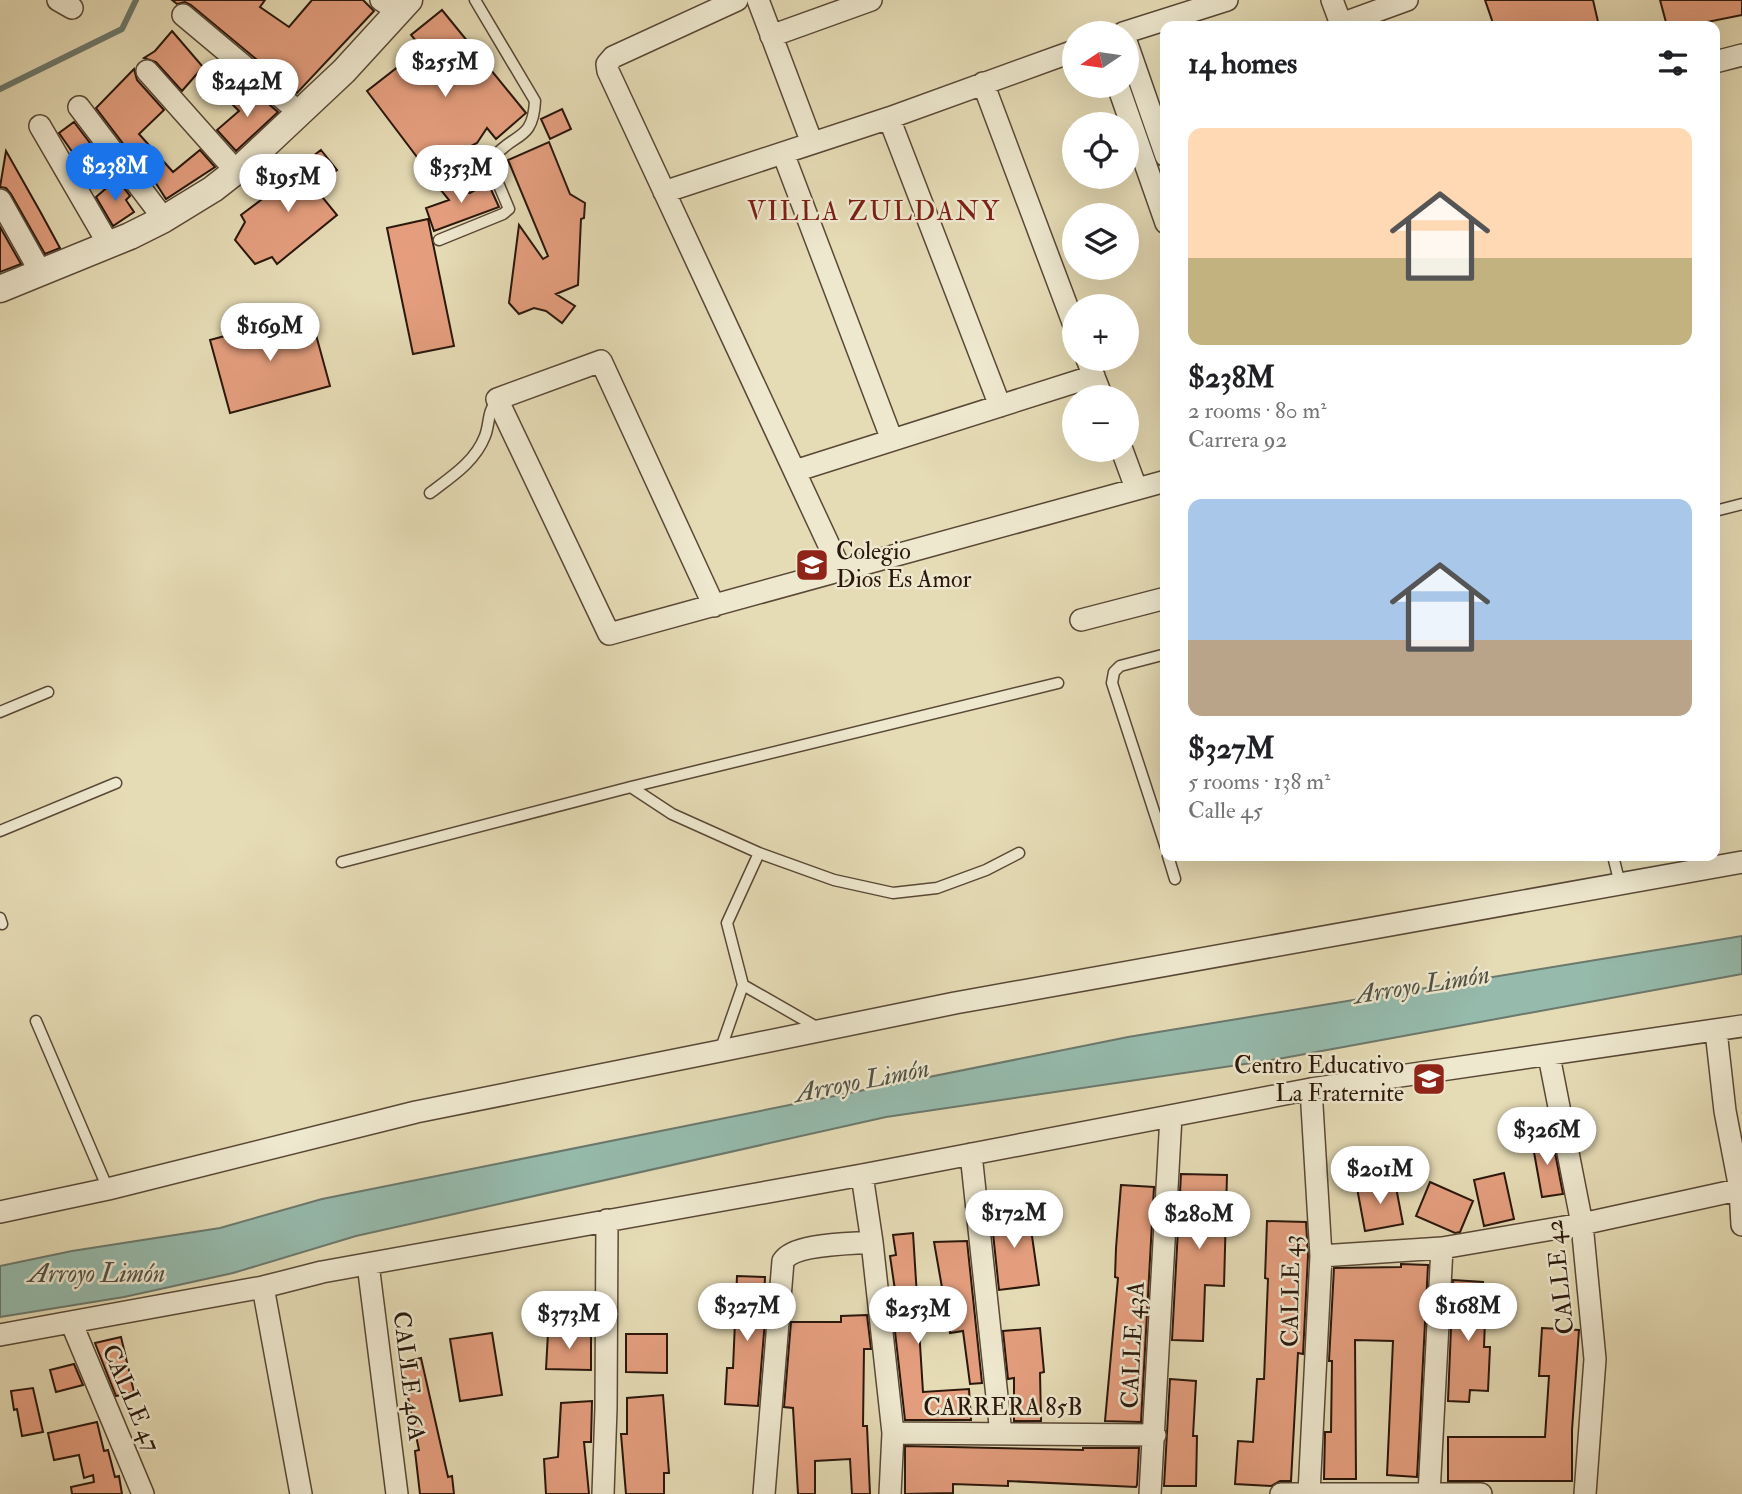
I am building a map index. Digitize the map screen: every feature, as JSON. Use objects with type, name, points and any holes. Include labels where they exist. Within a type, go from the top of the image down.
[{"type":"street","points":[[737,0],[613,57],[607,64],[608,71],[841,570]]},
{"type":"street","points":[[758,0],[812,144]]},
{"type":"street","points":[[771,36],[872,0]]},
{"type":"street","points":[[1161,21],[1227,0]]},
{"type":"street","points":[[1332,0],[1340,21]]},
{"type":"street","points":[[1349,21],[1407,0]]},
{"type":"street","points":[[0,289],[109,245],[164,219],[213,189],[344,71],[396,4]]},
{"type":"street","points":[[183,15],[300,113]]},
{"type":"street","points":[[1139,28],[1160,21]]},
{"type":"street","points":[[664,192],[889,118],[1062,55]]},
{"type":"street","points":[[1720,61],[1742,55]]},
{"type":"street","points":[[147,71],[236,171]]},
{"type":"street","points":[[1139,78],[1160,139]]},
{"type":"street","points":[[983,83],[1062,294]]},
{"type":"street","points":[[1122,98],[1160,206]]},
{"type":"street","points":[[79,107],[164,219]]},
{"type":"street","points":[[889,118],[1000,406]]},
{"type":"street","points":[[40,126],[109,245]]},
{"type":"street","points":[[783,153],[891,440]]},
{"type":"street","points":[[0,200],[41,273]]},
{"type":"street","points":[[715,606],[601,361],[497,399],[609,634],[715,606],[1160,482]]},
{"type":"street","points":[[795,471],[1000,406],[1084,371]]},
{"type":"street","points":[[1126,462],[1136,488]]},
{"type":"street","points":[[1081,620],[1160,600]]},
{"type":"street","points":[[0,1212],[108,1189],[416,1112],[823,1030],[968,1001],[1620,884],[1697,863],[1742,862]]},
{"type":"street","points":[[0,1335],[1311,1089],[1742,1026]]},
{"type":"street","points":[[1716,1031],[1725,1111],[1741,1189],[1742,1225]]},
{"type":"street","name":"CALLE 42","points":[[1549,1056],[1582,1224],[1595,1359],[1585,1494]]},
{"type":"street","name":"CALLE 43","points":[[1309,1493],[1321,1256],[1311,1089]]},
{"type":"street","name":"CALLE 43A","points":[[1150,1494],[1171,1115]]},
{"type":"street","points":[[971,1154],[1001,1434]]},
{"type":"street","points":[[862,1175],[872,1242],[892,1433],[890,1494]]},
{"type":"street","points":[[1321,1256],[1443,1248],[1582,1224],[1741,1189]]},
{"type":"street","points":[[603,1494],[607,1408],[607,1220]]},
{"type":"street","points":[[764,1494],[783,1261],[787,1254],[799,1249],[872,1242]]},
{"type":"street","points":[[1429,1494],[1443,1248]]},
{"type":"street","name":"CALLE 46A","points":[[368,1264],[397,1494]]},
{"type":"street","points":[[263,1287],[301,1494]]},
{"type":"street","name":"CALLE 47","points":[[71,1322],[143,1494]]},
{"type":"street","name":"CARRERA 85B","points":[[892,1433],[1155,1434]]},
{"type":"street","points":[[1281,1494],[1481,1494]]},
{"type":"lane","points":[[439,240],[503,214],[509,209],[493,171],[493,158],[528,131],[535,117],[536,101],[475,0]]},
{"type":"lane","points":[[467,186],[493,171]]},
{"type":"lane","points":[[430,493],[461,470],[473,456],[486,433],[490,408],[497,399]]},
{"type":"lane","points":[[1720,510],[1742,504]]},
{"type":"lane","points":[[1160,656],[1121,666],[1114,672],[1112,683],[1160,830]]},
{"type":"lane","points":[[342,862],[631,787],[1058,683]]},
{"type":"lane","points":[[0,712],[48,692]]},
{"type":"lane","points":[[0,831],[116,783]]},
{"type":"lane","points":[[631,787],[672,814],[759,853],[834,880],[893,893],[937,888],[986,870],[1019,853]]},
{"type":"lane","points":[[720,1051],[743,985],[727,923],[759,853]]},
{"type":"lane","points":[[1170,861],[1175,879]]},
{"type":"lane","points":[[1614,861],[1620,884]]},
{"type":"lane","points":[[743,985],[823,1030]]},
{"type":"lane","points":[[36,1021],[108,1189]]},
{"type":"water","name":"Arroyo Limón","points":[[1742,936],[1742,974],[1278,1059],[886,1117],[356,1236],[233,1273],[124,1297],[0,1317],[0,1266],[72,1251],[220,1228],[322,1199],[1128,1037]]},
{"type":"building","points":[[172,0],[265,0],[260,7],[289,27],[312,0],[363,0],[374,11],[297,93],[191,5],[185,2],[177,4]]},
{"type":"building","points":[[1485,0],[1593,0],[1598,21],[1492,21]]},
{"type":"building","points":[[1660,0],[1742,0],[1742,15],[1712,21],[1666,21]]},
{"type":"building","points":[[442,10],[526,113],[496,139],[487,128],[477,143],[463,150],[471,160],[439,186],[367,91],[422,48],[411,35]]},
{"type":"building","points":[[172,31],[203,67],[182,91],[156,62],[144,58],[155,51]]},
{"type":"building","points":[[134,69],[137,80],[164,110],[139,134],[173,172],[200,150],[215,167],[166,199],[152,177],[150,179],[96,108]]},
{"type":"building","points":[[249,87],[278,112],[236,151],[217,130],[239,111],[232,104]]},
{"type":"building","points":[[562,109],[571,129],[550,139],[541,119]]},
{"type":"building","points":[[74,122],[96,151],[80,163],[59,133]]},
{"type":"building","points":[[549,142],[570,194],[585,203],[584,218],[581,219],[578,285],[556,294],[575,306],[562,323],[546,311],[534,308],[519,314],[509,303],[519,225],[543,259],[548,256],[508,160]]},
{"type":"building","points":[[321,150],[337,170],[314,187],[337,215],[277,264],[272,257],[255,264],[235,240],[245,222],[241,215],[301,170],[299,167]]},
{"type":"building","points":[[6,151],[60,248],[45,254],[11,194],[6,188],[0,187]]},
{"type":"building","points":[[465,178],[459,185],[463,192],[470,193],[488,183],[499,207],[434,231],[426,208],[449,200],[440,189]]},
{"type":"building","points":[[117,179],[130,196],[126,200],[134,212],[113,226],[96,197]]},
{"type":"building","points":[[428,219],[454,346],[413,354],[387,228]]},
{"type":"building","points":[[0,227],[21,264],[0,272]]},
{"type":"building","points":[[310,313],[330,386],[230,413],[210,340]]},
{"type":"building","points":[[1552,1137],[1563,1194],[1542,1197],[1532,1141]]},
{"type":"building","points":[[1504,1173],[1514,1219],[1484,1226],[1474,1180]]},
{"type":"building","points":[[1181,1174],[1227,1175],[1224,1286],[1205,1285],[1203,1341],[1172,1340]]},
{"type":"building","points":[[1395,1182],[1403,1224],[1365,1231],[1357,1188]]},
{"type":"building","points":[[1430,1182],[1473,1201],[1460,1232],[1455,1233],[1416,1216]]},
{"type":"building","points":[[1121,1185],[1154,1187],[1141,1422],[1105,1421],[1118,1278],[1115,1277]]},
{"type":"building","points":[[1028,1208],[1039,1285],[999,1290],[991,1214]]},
{"type":"building","points":[[1267,1221],[1306,1222],[1308,1256],[1303,1354],[1298,1353],[1291,1481],[1280,1481],[1271,1486],[1235,1484],[1238,1441],[1253,1442],[1257,1379],[1264,1379],[1268,1279],[1265,1278]]},
{"type":"building","points":[[913,1233],[923,1392],[969,1389],[971,1420],[905,1420],[892,1305],[897,1304],[890,1256],[896,1255],[893,1235]]},
{"type":"building","points":[[967,1241],[982,1383],[970,1384],[963,1331],[950,1333],[934,1242]]},
{"type":"building","points":[[1401,1264],[1428,1265],[1417,1477],[1387,1475],[1393,1341],[1355,1340],[1356,1479],[1324,1479],[1325,1432],[1331,1432],[1332,1361],[1329,1361],[1334,1268],[1401,1267]]},
{"type":"building","points":[[737,1276],[765,1277],[765,1320],[758,1406],[725,1404],[727,1368],[733,1368]]},
{"type":"building","points":[[1453,1280],[1483,1282],[1481,1321],[1485,1320],[1484,1347],[1490,1347],[1488,1391],[1470,1390],[1469,1402],[1448,1401]]},
{"type":"building","points":[[867,1315],[871,1349],[864,1349],[863,1426],[867,1426],[870,1494],[852,1494],[850,1459],[815,1461],[815,1494],[798,1494],[793,1408],[784,1407],[791,1322],[841,1322],[841,1316]]},
{"type":"building","points":[[1040,1328],[1044,1372],[1040,1373],[1041,1421],[1014,1421],[1014,1378],[1008,1379],[1003,1331]]},
{"type":"building","points":[[1542,1328],[1579,1330],[1572,1430],[1572,1481],[1448,1481],[1448,1437],[1545,1437],[1549,1376],[1539,1376]]},
{"type":"building","points":[[492,1333],[502,1395],[460,1401],[450,1339]]},
{"type":"building","points":[[548,1333],[591,1333],[591,1370],[546,1369]]},
{"type":"building","points":[[626,1334],[667,1334],[667,1373],[626,1372]]},
{"type":"building","points":[[121,1337],[134,1392],[116,1396],[95,1343]]},
{"type":"building","points":[[421,1358],[448,1477],[452,1476],[454,1494],[420,1494],[415,1451],[419,1450],[401,1363]]},
{"type":"building","points":[[74,1364],[83,1385],[56,1392],[50,1370]]},
{"type":"building","points":[[1170,1379],[1196,1381],[1193,1436],[1197,1436],[1196,1486],[1164,1486]]},
{"type":"building","points":[[33,1388],[43,1432],[22,1436],[11,1391]]},
{"type":"building","points":[[663,1395],[669,1473],[664,1473],[664,1494],[626,1494],[621,1434],[627,1434],[627,1398]]},
{"type":"building","points":[[592,1401],[591,1442],[584,1442],[589,1494],[546,1494],[544,1459],[558,1457],[561,1403]]},
{"type":"building","points":[[97,1422],[104,1451],[108,1450],[115,1477],[119,1476],[122,1494],[72,1494],[71,1487],[94,1482],[93,1475],[84,1478],[79,1455],[54,1460],[48,1433]]},
{"type":"building","points":[[905,1446],[1083,1450],[1139,1448],[1137,1485],[1008,1481],[1008,1486],[953,1484],[953,1493],[905,1494]]},
{"type":"waterway","points":[[0,89],[122,29],[136,0]]},
{"type":"place","name":"Colegio Dios Es Amor","points":[[812,565]]},
{"type":"place","name":"Centro Educativo La Fraternite","points":[[1429,1079]]},
{"type":"district","name":"VILLA ZULDANY","points":[[874,212]]}]
